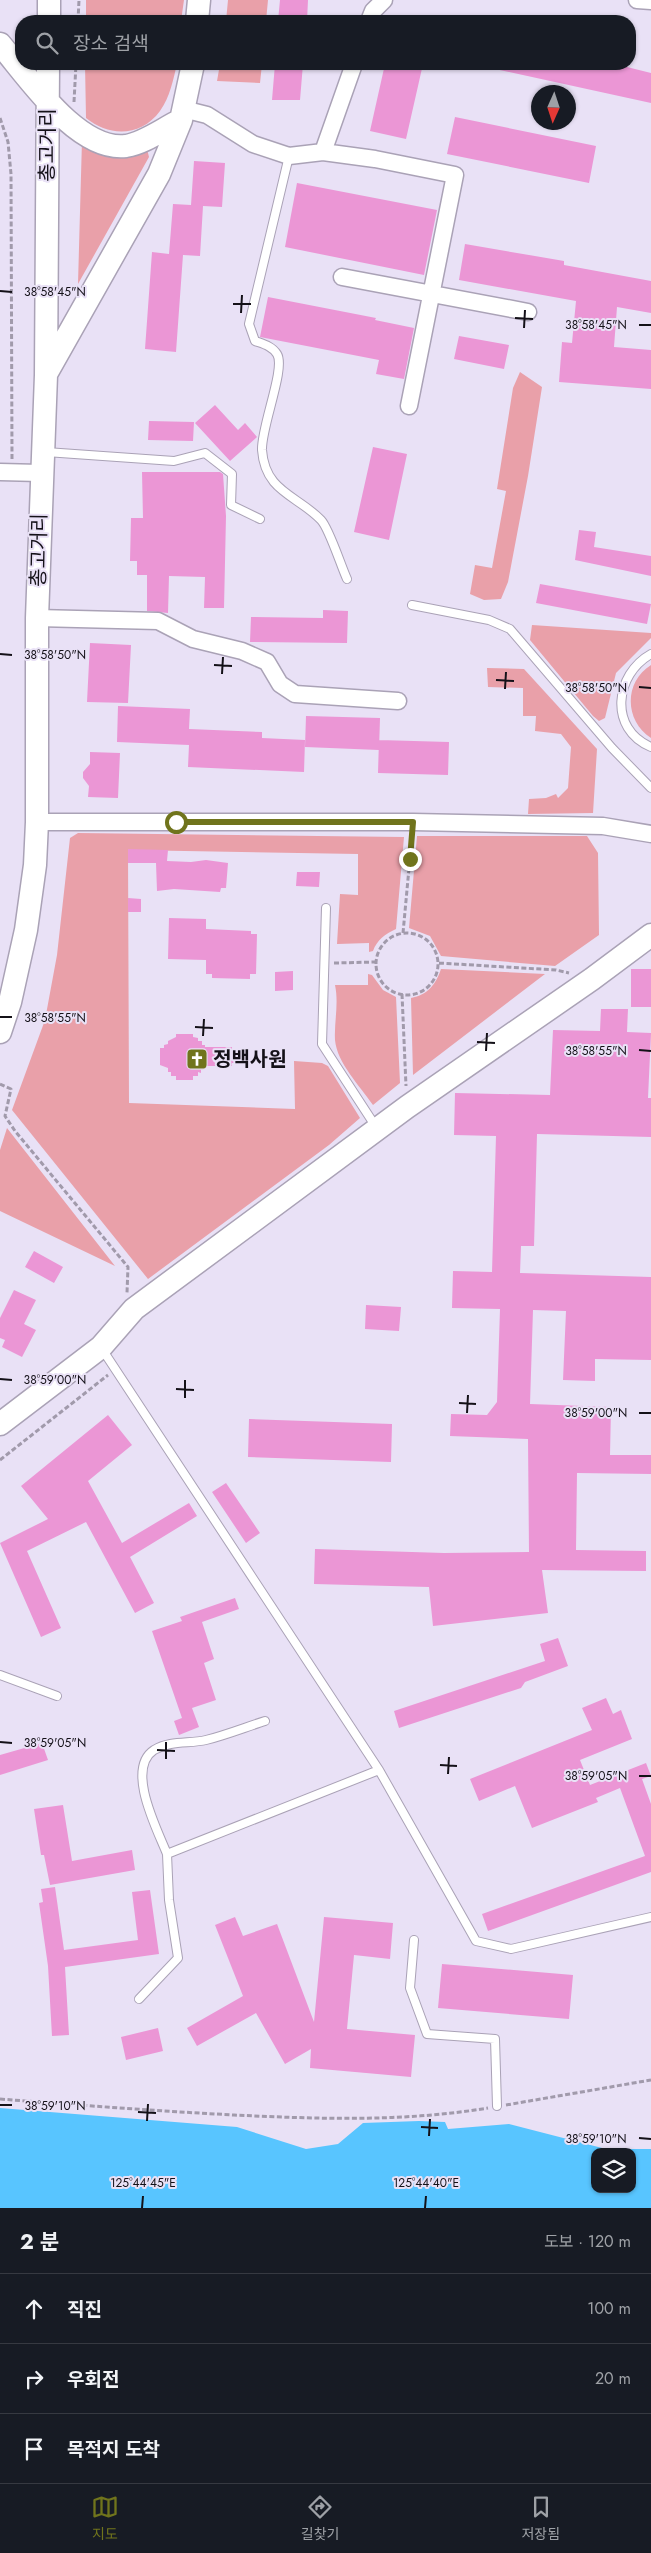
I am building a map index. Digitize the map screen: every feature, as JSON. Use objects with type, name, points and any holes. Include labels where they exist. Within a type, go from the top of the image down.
[{"type":"main road","points":[[49,15],[50,0]]},
{"type":"main road","points":[[198,15],[199,0]]},
{"type":"main road","points":[[0,44],[15,61]]},
{"type":"main road","points":[[23,70],[73,128],[93,141],[116,146],[138,142],[182,115]]},
{"type":"main road","name":"총고거리","points":[[0,1032],[5,1002],[26,930],[35,865],[38,822],[37,618],[41,462],[46,374],[48,70]]},
{"type":"main road","points":[[46,374],[159,174],[182,115],[191,70]]},
{"type":"main road","points":[[0,1424],[101,1348],[134,1309],[377,1128],[592,979],[651,935]]},
{"type":"street","points":[[371,15],[384,0]]},
{"type":"street","points":[[637,0],[651,1]]},
{"type":"street","points":[[324,152],[352,70]]},
{"type":"street","points":[[182,115],[207,114],[253,144],[289,156],[324,152],[375,159],[455,175],[409,406]]},
{"type":"street","points":[[342,277],[528,312]]},
{"type":"street","points":[[6,472],[41,462]]},
{"type":"street","points":[[37,618],[158,621],[192,639],[242,651],[267,662],[280,684],[295,694],[398,701]]},
{"type":"street","points":[[38,822],[413,822],[603,826],[651,834]]},
{"type":"lane","points":[[289,156],[249,324],[255,341],[270,346],[278,355],[280,372],[268,412],[262,449],[265,470],[271,480],[284,493],[322,520],[347,579]]},
{"type":"lane","points":[[41,462],[174,461],[205,453],[232,474],[231,505],[260,520]]},
{"type":"lane","points":[[412,605],[489,620],[510,629],[612,748],[651,788]]},
{"type":"lane","points":[[651,654],[631,670],[624,683],[621,697],[622,711],[627,724],[635,736],[651,747]]},
{"type":"lane","points":[[326,908],[322,1044],[377,1128]]},
{"type":"lane","points":[[101,1348],[379,1770],[476,1941],[511,1949],[651,1917]]},
{"type":"lane","points":[[0,1675],[57,1696]]},
{"type":"lane","points":[[139,1999],[178,1958],[169,1900],[167,1854],[144,1793],[143,1775],[146,1758],[154,1751],[178,1741],[205,1740],[265,1721]]},
{"type":"lane","points":[[167,1854],[379,1770]]},
{"type":"lane","points":[[414,1940],[410,1988],[427,2034],[495,2040],[497,2106]]},
{"type":"path","points":[[78,15],[79,0]]},
{"type":"path","points":[[73,128],[76,70]]},
{"type":"path","points":[[0,118],[8,142],[11,174],[6,472]]},
{"type":"path","points":[[403,933],[413,822]]},
{"type":"path","points":[[403,933],[417,934],[427,940],[434,948],[438,963],[437,973],[428,987],[413,994],[402,994],[392,990],[383,983],[378,973],[376,962],[379,951],[386,941],[403,933]]},
{"type":"path","points":[[324,963],[376,962]]},
{"type":"path","points":[[438,963],[556,970],[592,979]]},
{"type":"path","points":[[402,994],[407,1107]]},
{"type":"path","points":[[0,1084],[11,1089],[5,1116],[15,1131],[128,1267],[126,1290],[134,1309]]},
{"type":"path","points":[[0,1460],[114,1370]]},
{"type":"path","points":[[0,2099],[113,2108],[303,2118],[449,2114],[651,2080]]},
{"type":"shaded area","points":[[86,0],[184,0],[182,15],[86,15]]},
{"type":"shaded area","points":[[228,0],[268,0],[267,15],[227,15]]},
{"type":"shaded area","points":[[85,70],[175,70],[169,94],[163,106],[152,120],[144,126],[134,130],[115,131],[105,129],[86,118]]},
{"type":"shaded area","points":[[219,70],[261,70],[260,83],[217,81]]},
{"type":"shaded area","points":[[82,140],[147,149],[149,157],[78,284]]},
{"type":"shaded area","points":[[520,372],[542,387],[528,476],[508,582],[501,599],[484,600],[470,594],[475,565],[492,568],[506,491],[497,489],[513,388]]},
{"type":"shaded area","points":[[532,625],[651,633],[651,638],[616,673],[605,718],[599,721],[530,640]]},
{"type":"shaded area","points":[[651,665],[651,738],[636,721],[631,701],[636,681],[642,672]]},
{"type":"shaded area","points":[[487,668],[524,669],[597,749],[593,813],[528,814],[529,799],[546,798],[556,794],[558,798],[568,788],[571,747],[561,734],[535,731],[536,716],[523,716],[523,688],[488,687]]},
{"type":"shaded area","points":[[78,833],[404,837],[396,929],[382,938],[373,951],[369,952],[369,943],[337,944],[340,894],[358,895],[358,854],[128,850],[129,1103],[295,1109],[294,1061],[322,1063],[328,1066],[360,1118],[329,1145],[148,1279],[12,1110],[45,1020],[57,955],[70,838]]},
{"type":"shaded area","points":[[417,836],[587,836],[598,853],[599,935],[555,966],[441,956],[430,936],[409,928]]},
{"type":"shaded area","points":[[441,969],[545,974],[413,1075],[411,998],[427,991],[437,979]]},
{"type":"shaded area","points":[[368,974],[372,975],[383,990],[396,997],[400,1083],[373,1105],[344,1066],[335,1040],[337,999],[335,985],[368,985]]},
{"type":"shaded area","points":[[7,1128],[115,1266],[0,1211],[0,1150]]},
{"type":"water","points":[[0,2108],[237,2127],[306,2149],[338,2144],[363,2123],[445,2122],[448,2129],[509,2124],[602,2148],[591,2148],[591,2193],[636,2193],[636,2149],[651,2149],[651,2208],[0,2208]]},
{"type":"building","points":[[280,0],[308,0],[307,15],[279,15]]},
{"type":"building","points":[[636,69],[651,73],[651,103],[576,87],[576,85],[500,70]]},
{"type":"building","points":[[274,70],[302,70],[300,100],[272,100]]},
{"type":"building","points":[[384,70],[422,70],[406,139],[370,131]]},
{"type":"building","points":[[455,117],[596,146],[589,183],[447,154]]},
{"type":"building","points":[[194,161],[225,163],[222,207],[203,206],[200,256],[183,255],[176,352],[145,349],[152,252],[169,254],[173,204],[191,205]]},
{"type":"building","points":[[297,183],[437,210],[424,275],[285,247]]},
{"type":"building","points":[[465,244],[564,261],[564,265],[651,281],[651,313],[617,307],[614,347],[651,350],[651,389],[559,382],[562,342],[572,343],[576,301],[459,280]]},
{"type":"building","points":[[268,297],[376,318],[375,320],[414,328],[404,379],[376,374],[379,360],[260,337]]},
{"type":"building","points":[[459,336],[509,345],[504,369],[454,359]]},
{"type":"building","points":[[215,405],[238,430],[245,423],[257,437],[230,461],[195,423]]},
{"type":"building","points":[[149,421],[194,422],[193,441],[148,440]]},
{"type":"building","points":[[373,447],[407,454],[389,540],[354,532]]},
{"type":"building","points":[[142,472],[220,472],[223,474],[226,516],[224,608],[204,608],[205,577],[169,576],[168,613],[147,611],[147,575],[137,575],[137,561],[130,561],[131,518],[143,518]]},
{"type":"building","points":[[579,530],[596,532],[594,547],[651,556],[651,576],[575,560]]},
{"type":"building","points":[[540,584],[651,604],[647,624],[536,603]]},
{"type":"building","points":[[323,610],[348,611],[347,643],[250,642],[251,617],[323,618]]},
{"type":"building","points":[[90,643],[131,645],[128,703],[87,702]]},
{"type":"building","points":[[118,706],[190,709],[189,729],[262,732],[262,738],[305,740],[304,772],[188,767],[189,745],[117,742]]},
{"type":"building","points":[[306,716],[380,718],[379,750],[305,747]]},
{"type":"building","points":[[379,740],[449,742],[448,775],[378,773]]},
{"type":"building","points":[[90,752],[120,753],[118,798],[88,797],[89,786],[83,778],[83,772],[90,764]]},
{"type":"building","points":[[128,849],[168,850],[167,861],[191,862],[206,860],[228,863],[226,888],[221,888],[220,892],[174,889],[157,891],[156,863],[128,863]]},
{"type":"building","points":[[297,872],[320,872],[319,887],[296,886]]},
{"type":"building","points":[[128,898],[141,899],[141,912],[128,912]]},
{"type":"building","points":[[169,918],[206,919],[206,929],[251,931],[251,934],[257,934],[256,974],[250,974],[250,979],[212,978],[212,974],[206,974],[206,960],[168,959]]},
{"type":"building","points":[[631,969],[651,969],[651,1007],[631,1007]]},
{"type":"building","points":[[293,971],[293,990],[275,991],[275,972]]},
{"type":"building","points":[[601,1009],[628,1009],[627,1032],[651,1033],[648,1098],[651,1098],[651,1137],[537,1134],[534,1246],[521,1246],[520,1273],[651,1277],[651,1360],[595,1359],[595,1381],[563,1380],[566,1311],[533,1310],[530,1404],[611,1407],[610,1455],[651,1455],[651,1474],[577,1473],[576,1550],[646,1551],[646,1571],[542,1570],[548,1613],[433,1626],[429,1587],[314,1584],[315,1549],[444,1553],[529,1552],[528,1439],[450,1436],[451,1414],[487,1415],[497,1402],[500,1309],[452,1308],[453,1271],[492,1272],[496,1136],[454,1135],[455,1093],[550,1095],[553,1030],[600,1031]]},
{"type":"building","name":"정백사원","points":[[176,1034],[193,1034],[193,1037],[198,1038],[198,1041],[202,1041],[202,1045],[205,1045],[205,1047],[232,1047],[232,1051],[235,1051],[235,1063],[232,1063],[232,1066],[205,1066],[205,1069],[201,1068],[201,1073],[198,1072],[198,1076],[193,1076],[193,1080],[176,1080],[176,1076],[171,1076],[171,1072],[168,1072],[168,1068],[160,1065],[160,1048],[164,1048],[168,1041],[176,1037]]},
{"type":"building","points":[[34,1251],[63,1267],[54,1283],[25,1267]]},
{"type":"building","points":[[14,1290],[36,1300],[24,1324],[36,1330],[22,1357],[2,1347],[5,1340],[0,1338],[0,1318]]},
{"type":"building","points":[[366,1305],[401,1307],[399,1331],[365,1329]]},
{"type":"building","points":[[108,1415],[132,1445],[88,1481],[122,1543],[189,1503],[197,1516],[130,1557],[154,1603],[135,1613],[86,1522],[27,1551],[61,1628],[41,1637],[0,1543],[48,1519],[21,1486]]},
{"type":"building","points":[[249,1419],[392,1424],[391,1462],[248,1457]]},
{"type":"building","points":[[226,1483],[260,1533],[246,1543],[212,1492]]},
{"type":"building","points":[[235,1598],[239,1609],[202,1622],[214,1659],[204,1663],[216,1700],[192,1708],[199,1727],[179,1735],[174,1721],[182,1718],[152,1631],[182,1621],[180,1617]]},
{"type":"building","points":[[558,1638],[568,1666],[525,1682],[521,1688],[399,1728],[394,1711],[545,1661],[540,1644]]},
{"type":"building","points":[[606,1698],[613,1714],[621,1710],[632,1739],[580,1760],[590,1785],[646,1763],[651,1776],[642,1779],[651,1804],[651,1872],[488,1931],[482,1914],[645,1856],[620,1788],[596,1798],[598,1802],[532,1828],[515,1786],[479,1801],[470,1779],[592,1730],[582,1708]]},
{"type":"building","points":[[42,1743],[48,1760],[0,1775],[0,1755]]},
{"type":"building","points":[[63,1805],[72,1861],[132,1850],[135,1870],[50,1885],[44,1855],[41,1855],[34,1809]]},
{"type":"building","points":[[55,1887],[64,1950],[138,1940],[132,1892],[150,1890],[159,1954],[65,1967],[69,2035],[52,2036],[48,1966],[39,1903],[43,1902],[41,1889]]},
{"type":"building","points":[[235,1917],[243,1936],[277,1924],[314,2022],[324,1917],[393,1923],[390,1959],[354,1955],[347,2029],[415,2035],[411,2077],[310,2068],[311,2049],[285,2064],[256,2013],[197,2046],[187,2028],[243,1996],[215,1925]]},
{"type":"building","points":[[442,1964],[573,1975],[569,2019],[438,2008]]},
{"type":"building","points":[[158,2028],[163,2051],[126,2060],[121,2037]]},
{"type":"place","name":"정백사원","points":[[197,1059]]},
{"type":"route","points":[[176,822],[413,822],[410,859]]}]
